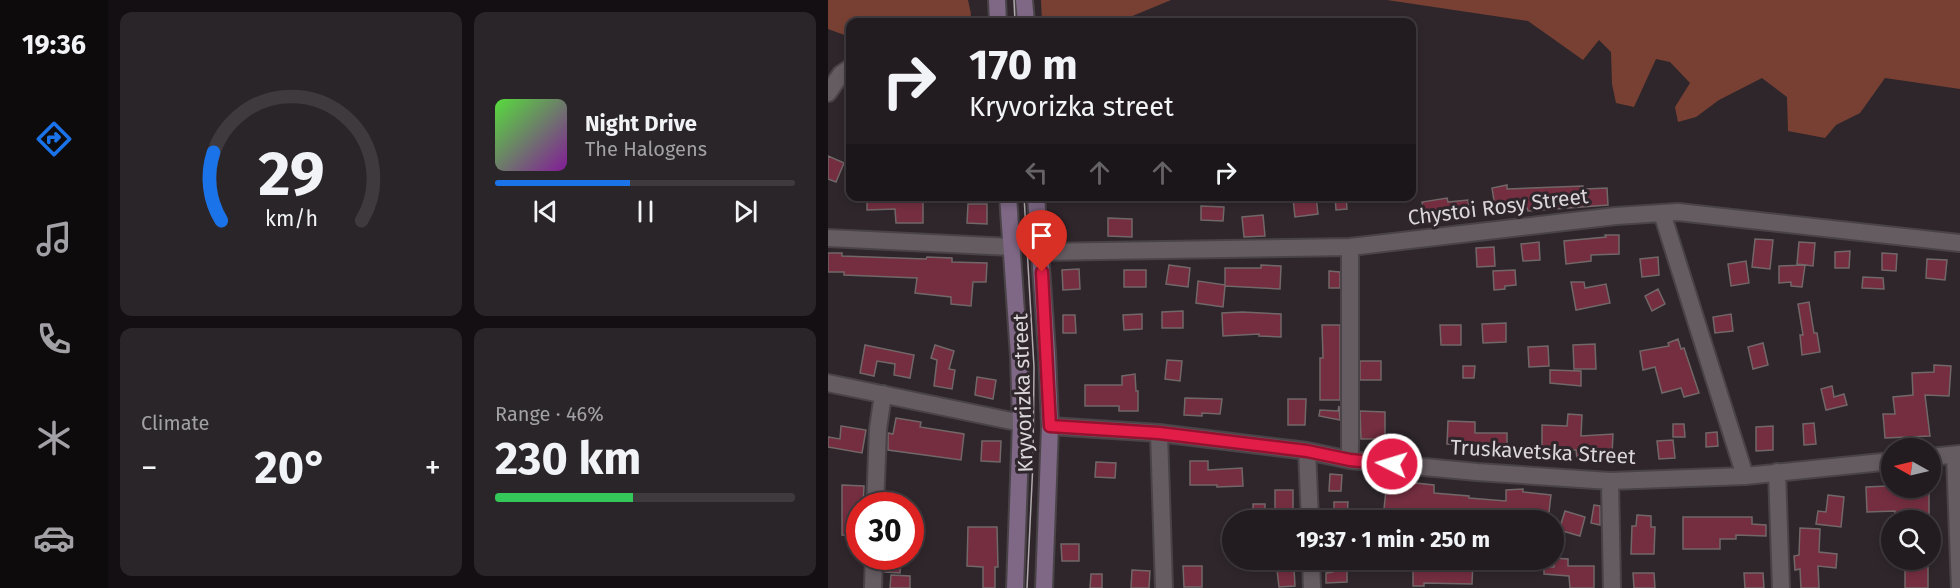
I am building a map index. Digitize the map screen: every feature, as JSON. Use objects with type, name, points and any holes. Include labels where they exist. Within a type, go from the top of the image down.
[{"type":"main road","points":[[997,0],[998,18]]},
{"type":"main road","points":[[1024,0],[1026,18]]},
{"type":"main road","name":"Kryvorizka street","points":[[1008,201],[1021,423],[1015,588]]},
{"type":"main road","name":"Kryvorizka street","points":[[1036,201],[1050,426],[1044,588]]},
{"type":"street","points":[[828,93],[841,74],[846,71]]},
{"type":"street","name":"Chystoi Rosy Street","points":[[1041,252],[1350,247],[1616,216],[1678,212],[1960,243]]},
{"type":"street","points":[[1662,213],[1746,476]]},
{"type":"street","points":[[828,238],[1011,247]]},
{"type":"street","points":[[1350,247],[1350,460]]},
{"type":"street","points":[[828,383],[1021,423]]},
{"type":"street","points":[[876,492],[878,429],[883,394]]},
{"type":"street","name":"Truskavetska Street","points":[[1050,426],[1159,433],[1307,451],[1350,460],[1610,481],[1746,476],[1881,462]]},
{"type":"street","points":[[1159,433],[1164,588]]},
{"type":"street","points":[[1307,451],[1310,510]]},
{"type":"street","points":[[1941,456],[1958,455],[1960,588]]},
{"type":"street","points":[[1777,472],[1781,588]]},
{"type":"street","points":[[1610,481],[1612,588]]},
{"type":"street","points":[[873,588],[874,570]]},
{"type":"street","points":[[1311,570],[1312,588]]},
{"type":"shaded area","points":[[828,0],[968,0],[971,14],[970,18],[846,18],[846,36],[828,29]]},
{"type":"shaded area","points":[[1041,0],[1171,0],[1128,18],[1042,18]]},
{"type":"shaded area","points":[[1387,0],[1960,0],[1960,89],[1885,78],[1860,113],[1836,125],[1825,138],[1788,131],[1787,97],[1762,78],[1719,100],[1696,117],[1678,122],[1675,107],[1690,83],[1670,62],[1656,59],[1634,107],[1616,103],[1612,84],[1611,52],[1599,40],[1583,60],[1528,21]]},
{"type":"building","points":[[828,156],[844,163],[836,182],[828,179]]},
{"type":"building","points":[[1507,185],[1507,189],[1583,186],[1584,189],[1607,188],[1608,205],[1528,211],[1527,208],[1496,213],[1492,188]]},
{"type":"building","points":[[1447,198],[1448,202],[1468,200],[1470,218],[1456,219],[1456,216],[1425,221],[1422,202]]},
{"type":"building","points":[[867,201],[923,201],[923,223],[896,223],[895,209],[867,210]]},
{"type":"building","points":[[1293,201],[1317,201],[1318,214],[1295,217]]},
{"type":"building","points":[[1335,201],[1346,201],[1347,209],[1336,210]]},
{"type":"building","points":[[968,204],[987,204],[987,224],[967,223]]},
{"type":"building","points":[[1201,206],[1224,207],[1223,221],[1201,220]]},
{"type":"building","points":[[1263,215],[1265,236],[1244,237],[1242,217]]},
{"type":"building","points":[[1108,218],[1132,219],[1132,237],[1108,236]]},
{"type":"building","points":[[1605,235],[1619,235],[1619,254],[1591,255],[1591,261],[1566,264],[1564,241],[1606,237]]},
{"type":"building","points":[[1755,239],[1773,240],[1770,269],[1752,267]]},
{"type":"building","points":[[1539,242],[1540,260],[1523,261],[1521,244]]},
{"type":"building","points":[[1799,242],[1815,243],[1813,266],[1797,264]]},
{"type":"building","points":[[1494,247],[1495,266],[1477,267],[1476,248]]},
{"type":"building","points":[[1850,251],[1849,268],[1835,268],[1835,252]]},
{"type":"building","points":[[828,253],[842,253],[842,256],[952,258],[952,262],[987,263],[986,282],[973,282],[971,306],[951,304],[951,297],[915,293],[917,278],[844,275],[844,272],[828,272]]},
{"type":"building","points":[[1882,253],[1897,254],[1896,271],[1882,270]]},
{"type":"building","points":[[1658,257],[1659,275],[1642,277],[1640,259]]},
{"type":"building","points":[[1927,259],[1947,260],[1945,280],[1926,278]]},
{"type":"building","points":[[1746,261],[1749,283],[1731,286],[1728,264]]},
{"type":"building","points":[[1169,265],[1190,268],[1188,287],[1166,284]]},
{"type":"building","points":[[1261,265],[1281,266],[1280,289],[1225,286],[1223,307],[1196,303],[1198,281],[1225,285],[1225,268],[1261,268]]},
{"type":"building","points":[[1805,265],[1802,287],[1791,286],[1791,282],[1779,283],[1779,266]]},
{"type":"building","points":[[1079,269],[1080,289],[1063,290],[1062,270]]},
{"type":"building","points":[[1124,270],[1146,270],[1146,287],[1124,287]]},
{"type":"building","points":[[1515,270],[1516,285],[1494,290],[1493,271]]},
{"type":"building","points":[[1329,271],[1340,272],[1340,288],[1329,288]]},
{"type":"building","points":[[1863,277],[1883,278],[1884,289],[1862,288]]},
{"type":"building","points":[[1571,282],[1584,282],[1585,288],[1606,284],[1610,303],[1576,310]]},
{"type":"building","points":[[1658,289],[1665,304],[1652,311],[1645,296]]},
{"type":"building","points":[[1809,302],[1820,352],[1802,355],[1800,335],[1803,335],[1798,304]]},
{"type":"building","points":[[1183,311],[1183,328],[1162,328],[1162,312]]},
{"type":"building","points":[[1222,313],[1281,314],[1281,337],[1259,336],[1259,334],[1223,336]]},
{"type":"building","points":[[1142,314],[1142,329],[1124,330],[1123,315]]},
{"type":"building","points":[[1731,314],[1733,331],[1715,333],[1713,317]]},
{"type":"building","points":[[1063,315],[1075,315],[1076,333],[1063,333]]},
{"type":"building","points":[[1506,323],[1506,342],[1483,343],[1482,324]]},
{"type":"building","points":[[1322,325],[1340,325],[1340,400],[1320,400],[1320,358],[1323,358]]},
{"type":"building","points":[[1440,325],[1461,325],[1461,345],[1441,345]]},
{"type":"building","points":[[1678,339],[1681,349],[1684,348],[1699,393],[1684,397],[1681,388],[1662,393],[1655,367],[1643,370],[1640,351],[1669,346],[1668,343]]},
{"type":"building","points":[[1763,343],[1768,365],[1753,369],[1748,347]]},
{"type":"building","points":[[1595,344],[1596,369],[1574,369],[1573,345]]},
{"type":"building","points":[[865,345],[914,355],[910,378],[894,375],[895,364],[877,361],[874,376],[860,373]]},
{"type":"building","points":[[935,345],[954,351],[949,369],[955,370],[952,389],[934,386],[937,360],[931,358]]},
{"type":"building","points":[[1548,346],[1549,366],[1529,367],[1528,347]]},
{"type":"building","points":[[1167,360],[1182,361],[1180,381],[1165,379]]},
{"type":"building","points":[[1360,361],[1381,361],[1381,380],[1360,380]]},
{"type":"building","points":[[1934,365],[1951,366],[1949,396],[1925,395],[1930,436],[1885,438],[1883,414],[1895,414],[1893,397],[1913,395],[1912,373],[1934,372]]},
{"type":"building","points":[[1463,366],[1475,366],[1474,378],[1463,378]]},
{"type":"building","points":[[1550,370],[1581,371],[1581,386],[1550,383]]},
{"type":"building","points":[[1135,374],[1138,411],[1119,411],[1119,406],[1085,406],[1085,385],[1122,385],[1122,376]]},
{"type":"building","points":[[977,377],[996,380],[993,399],[975,395]]},
{"type":"building","points":[[1832,386],[1834,397],[1844,394],[1847,405],[1826,410],[1821,389]]},
{"type":"building","points":[[1185,398],[1222,399],[1220,414],[1184,415]]},
{"type":"building","points":[[1288,399],[1306,399],[1305,425],[1288,425]]},
{"type":"building","points":[[1339,406],[1340,420],[1319,416],[1320,410],[1338,411]]},
{"type":"building","points":[[1360,411],[1385,412],[1385,439],[1361,439]]},
{"type":"building","points":[[1568,414],[1582,415],[1581,436],[1613,434],[1612,454],[1595,454],[1595,457],[1577,458],[1576,450],[1542,449],[1542,425],[1567,426]]},
{"type":"building","points":[[896,418],[921,422],[920,427],[964,434],[961,460],[888,450],[888,433],[893,434]]},
{"type":"building","points":[[1448,421],[1475,422],[1475,433],[1507,433],[1507,454],[1490,454],[1490,446],[1447,444]]},
{"type":"building","points":[[1814,423],[1816,444],[1804,445],[1803,424]]},
{"type":"building","points":[[1673,424],[1684,424],[1685,437],[1673,437]]},
{"type":"building","points":[[841,426],[866,430],[862,453],[828,447],[828,437],[840,439]]},
{"type":"building","points":[[1773,426],[1773,450],[1756,451],[1756,427]]},
{"type":"building","points":[[1717,432],[1718,446],[1706,447],[1706,433]]},
{"type":"building","points":[[1673,440],[1675,458],[1659,459],[1657,441]]},
{"type":"building","points":[[982,441],[1001,441],[1000,462],[981,461]]},
{"type":"building","points":[[1190,461],[1208,461],[1208,470],[1242,468],[1243,486],[1190,485]]},
{"type":"building","points":[[1096,462],[1116,463],[1115,478],[1095,477]]},
{"type":"building","points":[[1330,474],[1342,475],[1341,491],[1329,491]]},
{"type":"building","points":[[1387,480],[1434,485],[1434,493],[1469,496],[1469,498],[1506,501],[1506,490],[1523,489],[1523,492],[1551,495],[1549,510],[1384,509]]},
{"type":"building","points":[[842,485],[864,486],[864,492],[846,492],[846,535],[842,535]]},
{"type":"building","points":[[1881,486],[1881,498],[1929,498],[1929,510],[1867,512],[1866,487]]},
{"type":"building","points":[[1275,490],[1293,490],[1293,509],[1275,509]]},
{"type":"building","points":[[1828,495],[1844,497],[1841,527],[1816,524],[1818,511],[1826,512]]},
{"type":"building","points":[[1334,502],[1348,502],[1347,510],[1334,510]]},
{"type":"building","points":[[1253,504],[1265,504],[1265,510],[1253,510]]},
{"type":"building","points":[[1594,505],[1600,506],[1600,525],[1591,523]]},
{"type":"building","points":[[1565,511],[1585,517],[1580,536],[1564,531]]},
{"type":"building","points":[[1637,515],[1651,516],[1651,527],[1655,527],[1654,554],[1631,554],[1632,526],[1636,526]]},
{"type":"building","points":[[1683,517],[1752,517],[1752,524],[1766,525],[1766,536],[1736,535],[1736,539],[1720,539],[1720,549],[1683,549]]},
{"type":"building","points":[[968,527],[997,527],[998,567],[995,567],[995,588],[983,588],[983,567],[967,566]]},
{"type":"building","points":[[1800,528],[1820,529],[1819,552],[1837,554],[1836,568],[1818,566],[1819,588],[1801,588],[1800,569],[1795,570],[1794,556],[1799,555]]},
{"type":"building","points":[[1061,544],[1079,544],[1079,561],[1062,561]]},
{"type":"building","points":[[1564,559],[1568,559],[1568,566],[1594,566],[1594,588],[1570,588],[1569,576],[1544,574],[1544,570],[1564,570]]},
{"type":"building","points":[[1183,566],[1202,566],[1202,587],[1184,587]]},
{"type":"building","points":[[885,570],[900,570],[900,573],[885,572]]},
{"type":"building","points":[[1132,570],[1150,571],[1149,588],[1131,588]]},
{"type":"building","points":[[1277,570],[1294,570],[1295,586],[1279,587]]},
{"type":"building","points":[[1333,570],[1347,570],[1347,582],[1326,583],[1326,573],[1333,572]]},
{"type":"building","points":[[1413,570],[1473,570],[1472,584],[1424,583],[1424,586],[1413,586]]},
{"type":"building","points":[[1905,570],[1928,570],[1928,588],[1905,588]]},
{"type":"building","points":[[1633,573],[1654,573],[1655,588],[1634,588]]},
{"type":"building","points":[[1744,573],[1763,573],[1764,588],[1745,588]]},
{"type":"building","points":[[1091,574],[1102,574],[1102,588],[1090,588]]},
{"type":"building","points":[[891,575],[910,576],[910,588],[890,588]]},
{"type":"tram line","points":[[1014,0],[1015,18]]},
{"type":"tram line","points":[[1024,201],[1034,367],[1033,462],[1027,588]]},
{"type":"route","points":[[1042,272],[1050,426],[1159,433],[1392,464]]}]
